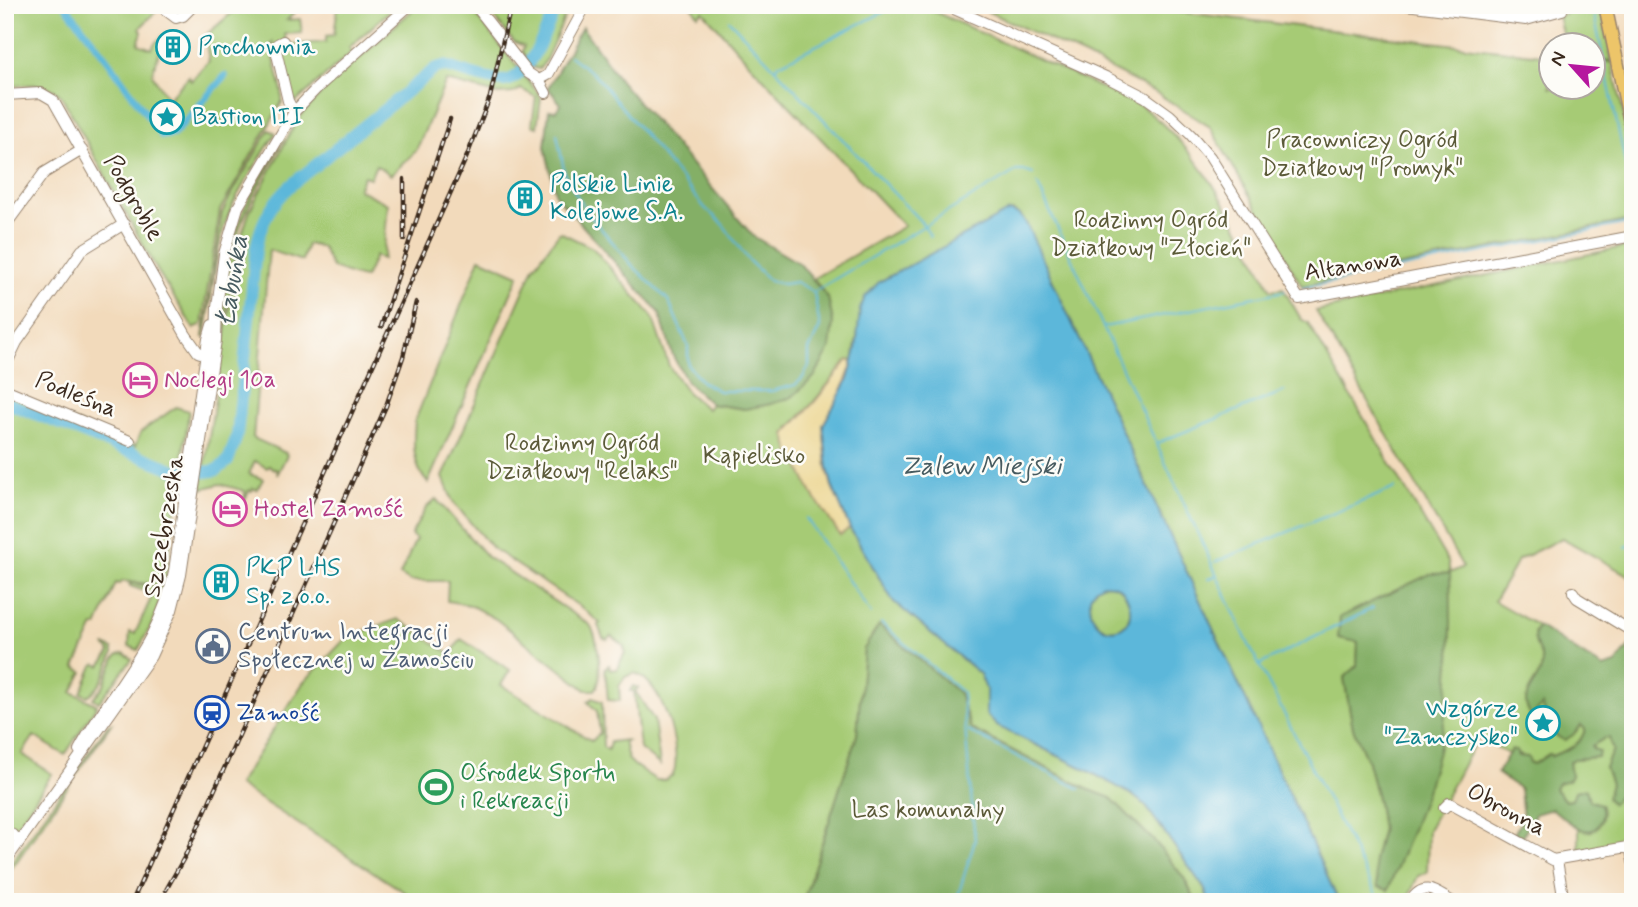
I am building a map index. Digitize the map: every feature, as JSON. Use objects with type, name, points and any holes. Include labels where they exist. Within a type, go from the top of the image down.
[{"type":"main road","points":[[1605,5],[1633,136]]},
{"type":"street","points":[[159,5],[170,15],[180,18],[194,5]]},
{"type":"street","name":"Szczebrzeska","points":[[5,862],[72,765],[86,737],[144,652],[160,620],[173,578],[190,488],[226,245],[238,207],[295,112],[317,88],[410,5]]},
{"type":"street","points":[[475,5],[528,74],[539,80],[546,93]]},
{"type":"street","points":[[539,80],[548,75],[586,5]]},
{"type":"street","name":"Altanowa","points":[[945,5],[1108,78],[1145,97],[1171,115],[1210,158],[1299,299],[1628,237]]},
{"type":"street","points":[[1406,5],[1473,9],[1528,20],[1561,8]]},
{"type":"street","points":[[283,41],[277,44],[276,50],[288,101],[295,112]]},
{"type":"street","name":"Podgroble","points":[[5,94],[41,93],[51,97],[186,335],[198,352],[209,356]]},
{"type":"street","points":[[5,226],[44,173],[82,150]]},
{"type":"street","points":[[5,367],[17,342],[80,253],[89,244],[124,224]]},
{"type":"street","name":"Podleśna","points":[[5,389],[130,440]]},
{"type":"street","points":[[1573,592],[1577,598],[1633,632]]},
{"type":"street","name":"Obronna","points":[[1444,808],[1449,803],[1553,860],[1631,846]]},
{"type":"street","points":[[5,830],[20,840]]},
{"type":"street","points":[[1631,846],[1633,862]]},
{"type":"street","points":[[1557,860],[1564,902]]},
{"type":"street","points":[[1410,902],[1422,889],[1430,889],[1453,902]]},
{"type":"green space","points":[[5,5],[162,5],[140,28],[142,32],[138,44],[152,49],[165,34],[152,74],[168,99],[189,76],[191,81],[209,61],[205,36],[241,5],[302,5],[287,20],[300,19],[302,33],[285,34],[287,45],[326,42],[326,36],[334,35],[338,5],[396,5],[349,48],[352,52],[296,102],[291,99],[273,42],[271,46],[282,91],[282,102],[220,210],[202,324],[194,329],[157,270],[62,97],[43,86],[5,87]]},
{"type":"green space","points":[[418,5],[468,5],[541,97],[537,127],[532,125],[536,97],[521,89],[513,93],[497,94],[446,81],[416,151],[391,175],[376,165],[370,178],[364,176],[358,189],[388,204],[383,259],[375,256],[365,278],[332,268],[322,247],[307,244],[302,261],[269,250],[253,438],[287,455],[277,475],[278,470],[269,466],[267,468],[255,461],[249,474],[263,479],[257,490],[249,490],[244,502],[245,491],[220,484],[201,489],[240,240],[250,210],[302,114],[327,87]]},
{"type":"green space","points":[[484,5],[570,5],[545,62],[539,69],[534,68],[522,52],[524,46],[514,42]]},
{"type":"green space","points":[[691,5],[920,5],[1141,106],[1183,145],[1201,167],[1231,214],[1271,290],[1283,288],[1301,319],[1308,323],[1448,562],[1450,573],[1463,567],[1316,311],[1633,245],[1633,578],[1562,538],[1518,560],[1494,601],[1538,626],[1534,632],[1542,666],[1526,699],[1529,715],[1533,716],[1542,704],[1545,716],[1572,735],[1582,725],[1585,729],[1577,744],[1552,756],[1549,754],[1534,764],[1511,750],[1508,754],[1478,737],[1428,830],[1427,872],[1418,876],[1406,902],[1339,902],[1025,221],[1012,211],[879,282],[859,325],[853,362],[848,360],[789,428],[796,457],[823,509],[840,534],[850,528],[893,601],[980,674],[986,689],[986,714],[997,726],[1085,769],[1131,794],[1145,805],[1204,888],[1210,902],[1196,902],[1184,878],[1156,843],[1111,798],[1087,789],[971,729],[959,693],[864,649],[857,735],[803,902],[420,902],[238,785],[303,683],[347,637],[398,619],[451,654],[461,639],[510,670],[501,685],[592,741],[600,733],[597,711],[588,702],[593,698],[602,702],[603,747],[608,750],[610,742],[627,740],[624,742],[628,759],[634,765],[656,780],[665,780],[673,775],[675,749],[672,734],[668,717],[653,688],[644,678],[634,673],[625,677],[619,686],[620,701],[608,700],[605,668],[609,665],[610,670],[617,669],[625,652],[624,646],[612,636],[607,640],[603,638],[598,625],[600,623],[582,608],[492,548],[453,502],[443,477],[534,267],[560,232],[593,248],[652,316],[669,366],[687,392],[707,409],[711,404],[745,409],[833,322],[828,299],[814,278],[904,226],[703,11],[698,15]],"holes":[[[1358,642],[1443,729],[1423,798],[1388,890],[1374,860],[1382,829],[1378,802],[1368,762],[1353,728],[1344,678],[1357,667]]]},
{"type":"green space","name":"Pracowniczy Ogród Działkowy \"Promyk\"","points":[[981,5],[1119,5],[1536,54],[1536,102],[1606,102],[1606,62],[1612,62],[1633,157],[1633,229],[1632,224],[1626,221],[1302,286],[1210,127],[1155,92],[1085,56],[982,9]]},
{"type":"green space","points":[[1564,5],[1600,5],[1606,32],[1562,32],[1558,16],[1565,14]]},
{"type":"green space","points":[[582,27],[621,82],[753,236],[800,264],[828,298],[833,322],[830,349],[814,377],[792,397],[745,409],[711,404],[687,382],[673,356],[659,312],[556,196],[545,147],[549,110],[556,111],[561,104],[548,88]]},
{"type":"green space","points":[[1606,33],[1612,61],[1606,60]]},
{"type":"green space","points":[[269,130],[276,133],[243,185],[227,218],[219,247],[203,337],[222,213]]},
{"type":"green space","points":[[284,138],[239,229],[222,339],[219,339],[231,245],[250,195]]},
{"type":"green space","points":[[480,258],[519,275],[428,483],[416,461],[415,421]]},
{"type":"green space","points":[[5,393],[135,446],[141,432],[176,407],[189,411],[165,585],[122,581],[120,584],[116,583],[97,627],[94,626],[75,667],[83,672],[72,692],[97,705],[65,755],[34,736],[22,754],[52,774],[14,830],[5,824]]},
{"type":"green space","points":[[436,499],[487,557],[590,625],[599,658],[598,685],[595,690],[586,690],[496,619],[470,605],[447,601],[448,581],[410,581],[400,575],[416,539],[411,535],[426,508]]},
{"type":"green space","points":[[1450,573],[1451,651],[1439,749],[1412,831],[1388,890],[1378,887],[1374,860],[1382,829],[1378,802],[1368,762],[1353,728],[1344,678],[1357,666],[1358,642],[1338,638],[1340,617],[1430,574]]},
{"type":"green space","points":[[129,583],[164,588],[153,622],[138,650],[129,646],[130,632],[135,634],[153,594],[130,586]]},
{"type":"green space","points":[[1103,584],[1114,585],[1126,596],[1130,609],[1128,620],[1123,627],[1114,630],[1097,623],[1090,597],[1095,589]]},
{"type":"green space","name":"Las komunalny","points":[[879,625],[959,693],[971,729],[1087,789],[1111,798],[1156,843],[1184,878],[1196,902],[803,902],[857,735],[864,649]]},
{"type":"green space","points":[[1538,626],[1603,668],[1616,664],[1633,641],[1633,776],[1612,804],[1607,798],[1611,784],[1605,767],[1613,750],[1609,738],[1605,738],[1592,746],[1599,751],[1598,757],[1574,759],[1569,762],[1571,776],[1558,783],[1555,789],[1565,801],[1572,800],[1575,791],[1586,789],[1589,801],[1601,804],[1602,816],[1597,827],[1591,831],[1578,828],[1552,809],[1535,814],[1522,838],[1514,834],[1523,818],[1520,789],[1497,773],[1511,750],[1516,751],[1518,756],[1528,757],[1530,763],[1534,764],[1549,754],[1552,756],[1573,747],[1585,729],[1581,725],[1565,740],[1555,735],[1549,726],[1542,705],[1533,716],[1529,715],[1526,699],[1542,667],[1534,635]]},
{"type":"green space","points":[[105,645],[113,649],[113,654],[100,684],[87,696],[81,693],[93,666],[101,666],[110,652]]},
{"type":"green space","points":[[124,653],[132,659],[99,702],[93,698],[103,687],[115,658]]},
{"type":"green space","points":[[633,686],[638,688],[635,691],[654,720],[660,765],[640,749],[634,691],[630,691]]},
{"type":"green space","points":[[111,724],[15,864],[5,876],[5,872]]},
{"type":"green space","points":[[1608,738],[1613,750],[1605,767],[1611,784],[1609,791],[1620,795],[1633,776],[1633,842],[1579,851],[1579,828],[1590,831],[1598,826],[1602,816],[1601,804],[1589,801],[1586,789],[1572,800],[1565,801],[1555,789],[1558,783],[1571,776],[1569,762],[1574,759],[1598,757],[1592,746]]},
{"type":"sand","points":[[848,360],[853,362],[839,398],[823,425],[827,468],[850,528],[840,535],[811,492],[793,454],[791,455],[785,434]]},
{"type":"water","name":"Zalew Miejski","points":[[1009,211],[1018,214],[1025,221],[1339,902],[1210,902],[1204,888],[1145,805],[1131,794],[1085,769],[997,726],[986,714],[986,689],[980,674],[893,601],[850,528],[832,486],[823,425],[848,380],[856,349],[860,309],[865,297],[879,282]],"holes":[[[1107,584],[1122,590],[1130,609],[1128,620],[1123,627],[1114,630],[1097,623],[1092,612],[1090,597],[1095,589]]]},
{"type":"waterway","points":[[65,5],[162,136],[174,134],[225,76]]},
{"type":"waterway","name":"Łabuńka","points":[[5,402],[175,470],[217,470],[228,461],[237,436],[256,248],[264,221],[272,206],[291,185],[436,68],[444,66],[498,81],[513,78],[522,72],[537,50],[557,5]]},
{"type":"waterway","points":[[776,68],[779,64],[898,5]]},
{"type":"waterway","points":[[1592,5],[1633,200]]},
{"type":"waterway","points":[[729,20],[924,225],[930,236]]},
{"type":"waterway","points":[[557,134],[565,175],[586,211],[632,265],[668,300],[688,346],[688,365],[702,382],[719,391],[772,391],[795,385],[802,379],[809,366],[809,350],[820,327],[814,292],[796,282],[784,284],[770,281],[749,261],[722,223],[705,208],[596,76],[570,56]]},
{"type":"waterway","points":[[815,291],[1016,171],[1033,174]]},
{"type":"waterway","points":[[1037,183],[1247,641],[1376,894],[1377,902]]},
{"type":"waterway","points":[[1303,288],[1633,222]]},
{"type":"waterway","points":[[1629,223],[1632,234]]},
{"type":"waterway","points":[[1104,327],[1285,291]]},
{"type":"waterway","points":[[1157,443],[1285,391]]},
{"type":"waterway","points":[[1215,562],[1395,488]]},
{"type":"waterway","points":[[806,518],[871,614]]},
{"type":"waterway","points":[[1626,547],[1633,544]]},
{"type":"waterway","points":[[1208,579],[1217,575]]},
{"type":"waterway","points":[[1259,665],[1373,608]]},
{"type":"waterway","points":[[881,623],[962,692],[975,840],[956,902]]},
{"type":"waterway","points":[[968,731],[1080,789]]},
{"type":"railway","points":[[132,902],[467,156],[490,97],[511,5]]},
{"type":"railway","points":[[381,327],[450,119]]},
{"type":"railway","points":[[404,179],[404,239]]},
{"type":"railway","points":[[166,890],[185,856],[386,406],[403,357],[416,302]]},
{"type":"place","name":"Prochownia","points":[[173,47]]},
{"type":"place","name":"Bastion III","points":[[167,117]]},
{"type":"place","name":"Polskie Linie Kolejowe S.A.","points":[[525,198]]},
{"type":"place","name":"Noclegi 10a","points":[[140,380]]},
{"type":"place","name":"Hostel Zamość","points":[[230,509]]},
{"type":"place","name":"PKP LHS Sp. z o.o.","points":[[221,582]]},
{"type":"place","name":"Centrum Integracji Społecznej w Zamościu","points":[[213,646]]},
{"type":"place","name":"Zamość","points":[[212,713]]},
{"type":"place","name":"Wzgórze \"Zamczysko\"","points":[[1543,723]]},
{"type":"place","name":"Ośrodek Sportu i Rekreacji","points":[[436,787]]},
{"type":"park label","name":"Rodzinny Ogród Działkowy \"Złocień\"","points":[[1151,234]]},
{"type":"park label","name":"Kąpielisko","points":[[754,456]]},
{"type":"park label","name":"Rodzinny Ogród Działkowy \"Relaks\"","points":[[582,457]]}]
